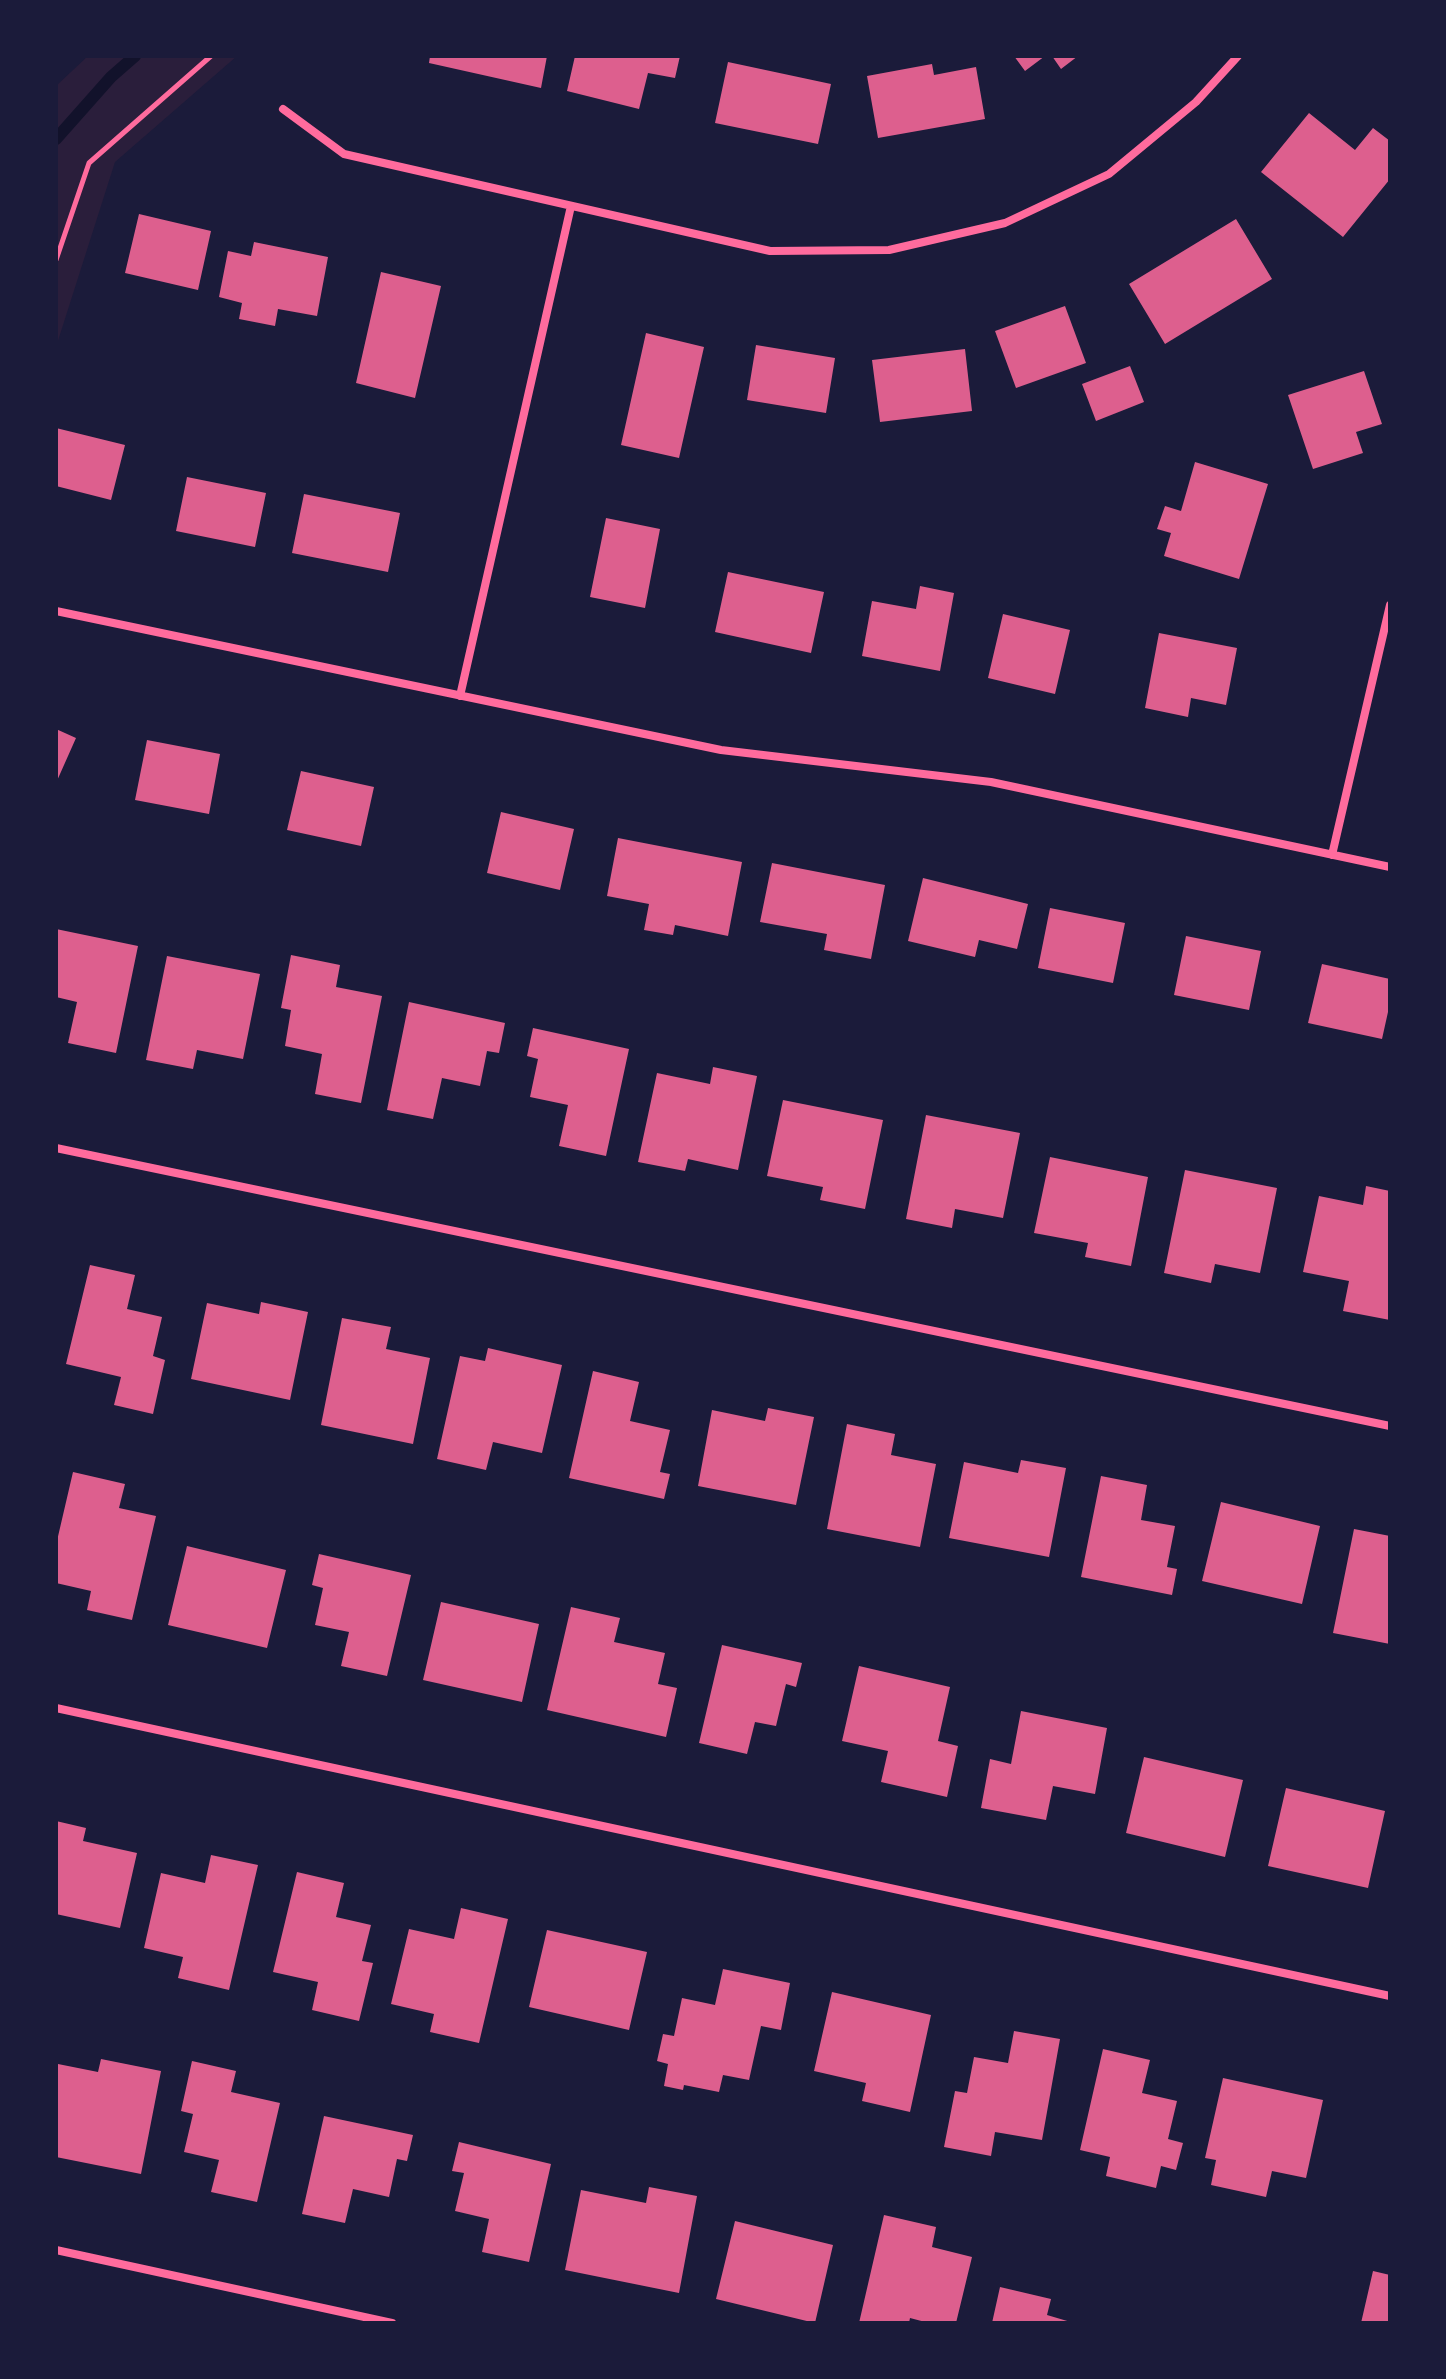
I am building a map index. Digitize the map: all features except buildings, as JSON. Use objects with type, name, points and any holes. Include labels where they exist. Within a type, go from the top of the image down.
[{"type":"street","points":[[283,109],[344,154],[770,251],[889,250],[1005,223],[1109,174],[1196,102],[1238,56]]},
{"type":"street","points":[[460,696],[571,206]]},
{"type":"street","points":[[1332,855],[1390,605]]},
{"type":"street","points":[[56,611],[721,750],[991,782],[1390,867]]},
{"type":"street","points":[[56,1148],[1390,1426]]},
{"type":"street","points":[[56,1708],[1390,1996]]},
{"type":"street","points":[[56,2250],[392,2323]]},
{"type":"path","points":[[56,260],[89,163],[211,56]]},
{"type":"shaded area","points":[[88,56],[237,56],[115,162],[56,347],[56,86]]},
{"type":"waterway","points":[[56,139],[111,77],[135,56]]}]
